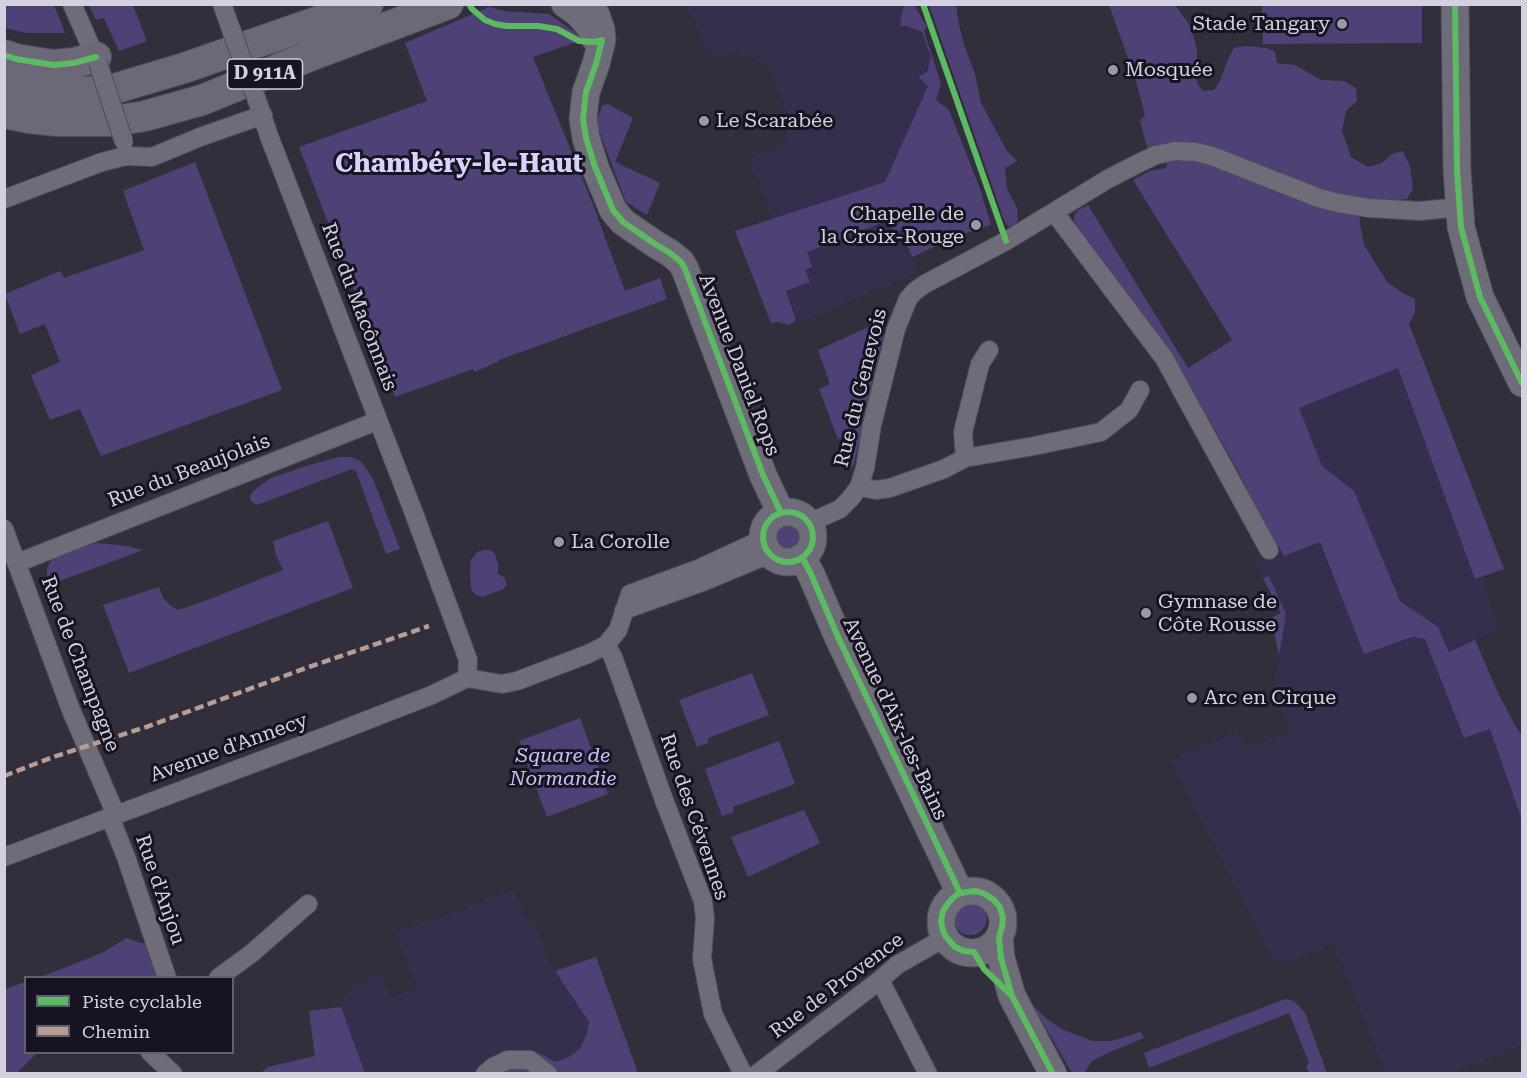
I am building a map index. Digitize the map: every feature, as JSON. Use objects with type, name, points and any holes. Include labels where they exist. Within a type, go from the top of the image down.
[{"type":"main road","name":"D 911A","points":[[4,86],[47,91],[107,91],[184,68],[368,4]]},
{"type":"main road","name":"D 911A","points":[[4,113],[29,118],[77,122],[115,120],[154,114],[202,100],[448,4]]},
{"type":"main road","points":[[565,4],[579,14],[590,27],[600,52]]},
{"type":"main road","name":"Avenue Daniel Rops","points":[[590,4],[601,28],[602,40],[586,92],[583,119],[595,167],[613,210],[623,222],[670,253],[681,262],[685,269],[763,475],[781,513]]},
{"type":"main road","points":[[1455,4],[1457,170],[1461,227],[1480,297],[1522,383]]},
{"type":"main road","points":[[4,55],[53,65],[97,60]]},
{"type":"main road","points":[[790,512],[798,514],[809,524],[813,538],[807,553],[802,557],[793,561],[777,559],[766,546],[764,530],[774,516],[790,512]]},
{"type":"main road","name":"Avenue d'Aix-les-Bains","points":[[802,557],[812,574],[842,647],[960,893]]},
{"type":"main road","points":[[976,891],[986,894],[994,900],[1003,918],[999,937],[993,945],[984,950],[964,951],[955,947],[943,931],[941,921],[943,911],[949,902],[960,893],[976,891]]},
{"type":"main road","points":[[999,937],[1001,958],[1012,996],[1053,1074]]},
{"type":"main road","points":[[974,952],[984,969],[1012,996]]},
{"type":"street","points":[[72,4],[97,60],[125,149]]},
{"type":"street","name":"Rue du Macônnais","points":[[222,4],[269,136],[468,660],[467,678]]},
{"type":"street","points":[[4,199],[102,162],[125,149],[152,157],[260,109]]},
{"type":"street","name":"Rue du Genevois","points":[[809,524],[840,509],[859,487],[896,329],[915,291],[1139,163],[1156,155],[1196,152],[1212,156],[1318,198],[1338,203],[1370,208],[1420,211],[1460,207]]},
{"type":"street","points":[[1054,212],[1164,358],[1269,550]]},
{"type":"street","points":[[965,458],[963,432],[980,364],[989,350]]},
{"type":"street","points":[[859,487],[876,490],[890,488],[944,469],[965,458],[1101,432],[1129,410],[1140,390]]},
{"type":"street","name":"Rue du Beaujolais","points":[[17,563],[378,421]]},
{"type":"street","name":"Rue de Champagne","points":[[4,529],[113,816]]},
{"type":"street","points":[[467,678],[502,684],[517,681],[588,654],[606,645],[618,630],[624,610],[705,581],[766,546]]},
{"type":"street","name":"Rue des Cévennes","points":[[606,645],[613,657],[703,901],[705,918],[702,959],[713,1014],[743,1074]]},
{"type":"street","name":"Avenue d'Annecy","points":[[4,857],[321,738],[432,695],[467,678]]},
{"type":"street","name":"Rue d'Anjou","points":[[113,816],[165,976]]},
{"type":"street","points":[[221,976],[252,953],[308,904]]},
{"type":"street","name":"Rue de Provence","points":[[757,1074],[880,981],[897,965],[946,937]]},
{"type":"street","points":[[880,981],[928,1074]]},
{"type":"street","points":[[151,1054],[173,1074]]},
{"type":"street","points":[[485,1074],[493,1067],[508,1060],[530,1060],[548,1074]]},
{"type":"shaded area","points":[[687,5],[913,5],[941,84],[936,100],[949,110],[900,230],[917,273],[797,323],[786,291],[773,219],[749,159],[784,144],[790,121],[770,70],[755,58],[734,53],[708,54]]},
{"type":"shaded area","points":[[1410,323],[1502,569],[1483,575],[1499,631],[1475,640],[1498,693],[1522,736],[1522,1046],[1446,1073],[1386,1073],[1333,944],[1275,965],[1170,761],[1238,731],[1244,748],[1290,731],[1274,684],[1279,655],[1271,618],[1281,613],[1253,557],[1279,545],[1284,556],[1320,542],[1364,653],[1412,637],[1425,639],[1438,627],[1432,622],[1383,637],[1257,377],[1382,330]]},
{"type":"shaded area","points":[[514,890],[527,923],[534,921],[550,964],[589,1022],[580,1049],[569,1057],[555,1062],[497,1059],[473,1073],[365,1073],[341,1007],[347,991],[353,985],[382,975],[391,997],[417,988],[396,933]]},
{"type":"green space","points":[[5,4],[54,5],[65,33],[27,33],[5,28]]},
{"type":"green space","points":[[89,5],[133,5],[147,41],[119,51],[104,18],[96,20]]},
{"type":"green space","points":[[905,5],[914,5],[927,27],[924,31],[941,84],[936,100],[949,110],[979,186],[991,225],[958,236],[912,257],[901,230],[894,233],[889,220],[807,252],[812,267],[805,270],[810,282],[786,291],[796,320],[789,325],[771,323],[735,231],[885,182],[928,86],[918,77],[927,72],[931,57],[922,32],[907,26],[900,26]]},
{"type":"green space","points":[[929,5],[961,5],[956,6],[959,25],[975,74],[981,103],[1007,151],[1017,161],[1005,168],[1007,189],[1017,208],[1018,221],[1009,227],[1004,220]]},
{"type":"green space","points":[[1109,5],[1175,5],[1191,27],[1197,50],[1197,83],[1203,91],[1214,90],[1234,48],[1245,46],[1267,48],[1275,52],[1277,63],[1295,65],[1321,80],[1344,81],[1356,88],[1357,101],[1346,111],[1342,131],[1351,157],[1368,167],[1382,163],[1392,154],[1403,151],[1410,166],[1413,189],[1407,199],[1384,201],[1359,198],[1364,245],[1387,282],[1415,299],[1415,313],[1409,324],[1504,569],[1475,579],[1398,368],[1299,408],[1322,466],[1354,491],[1400,601],[1438,627],[1449,652],[1475,640],[1498,693],[1522,736],[1522,820],[1490,729],[1464,738],[1425,639],[1412,637],[1364,654],[1320,542],[1284,556],[1279,546],[1276,547],[1239,473],[1178,364],[1075,225],[1075,214],[1088,205],[1188,368],[1232,340],[1133,180],[1150,171],[1166,168],[1169,156],[1148,151],[1140,121],[1145,115],[1135,77]]},
{"type":"green space","name":"Stade Tangary","points":[[1262,5],[1422,5],[1422,43],[1263,44]]},
{"type":"green space","points":[[489,7],[504,11],[549,14],[585,39],[533,57],[625,291],[660,278],[667,299],[499,360],[475,372],[473,369],[395,397],[299,147],[427,101],[405,43]]},
{"type":"green space","points":[[608,104],[633,118],[615,162],[660,183],[647,215],[626,202],[596,123],[602,106]]},
{"type":"green space","points":[[195,162],[282,390],[101,456],[80,409],[50,420],[31,375],[60,362],[45,324],[20,334],[5,294],[60,271],[64,278],[144,250],[123,191]]},
{"type":"green space","points":[[877,323],[880,324],[884,333],[854,464],[850,469],[845,470],[841,466],[841,461],[848,456],[852,435],[838,439],[819,389],[830,384],[818,350]]},
{"type":"green space","points":[[339,457],[351,457],[360,461],[366,468],[373,479],[400,549],[386,554],[356,471],[352,469],[257,505],[251,501],[250,496],[253,491],[271,478]]},
{"type":"green space","points":[[787,517],[800,523],[806,536],[800,549],[787,555],[774,549],[768,536],[774,523]]},
{"type":"green space","points":[[328,521],[353,588],[129,673],[103,605],[159,587],[163,598],[178,610],[205,601],[283,570],[273,541]]},
{"type":"green space","points":[[97,543],[143,550],[49,585],[47,568],[52,559],[73,549]]},
{"type":"green space","points":[[490,550],[495,554],[498,574],[504,577],[507,585],[483,597],[476,595],[471,589],[470,568],[471,560],[477,552]]},
{"type":"green space","points":[[1269,576],[1286,614],[1279,655],[1271,618],[1281,613],[1263,578]]},
{"type":"green space","points":[[752,673],[769,715],[708,738],[708,743],[697,747],[679,700]]},
{"type":"green space","name":"Square de Normandie","points":[[580,718],[608,794],[547,817],[519,741]]},
{"type":"green space","points":[[779,741],[795,784],[733,807],[734,812],[722,816],[705,769]]},
{"type":"green space","points":[[804,810],[820,843],[748,877],[731,837]]},
{"type":"green space","points":[[970,901],[982,906],[987,918],[982,930],[970,935],[958,930],[953,918],[958,906]]},
{"type":"green space","points":[[126,938],[150,944],[161,976],[43,976],[102,953]]},
{"type":"green space","points":[[596,957],[638,1073],[473,1074],[497,1059],[533,1052],[555,1062],[569,1057],[580,1049],[589,1022],[555,971]]},
{"type":"green space","points":[[24,982],[24,1054],[36,1054],[17,1073],[5,1073],[5,989]]},
{"type":"green space","points":[[1285,999],[1296,1003],[1305,1013],[1327,1073],[1309,1073],[1306,1066],[1309,1063],[1289,1013],[1149,1068],[1144,1053]]},
{"type":"green space","points":[[1033,1006],[1048,1020],[1064,1030],[1092,1041],[1111,1041],[1141,1032],[1144,1038],[1092,1061],[1084,1073],[1072,1073]]},
{"type":"green space","points":[[341,1007],[365,1073],[261,1073],[268,1067],[315,1056],[309,1011]]},
{"type":"marked path","points":[[4,776],[429,626]]},
{"type":"cycle path","points":[[469,4],[485,20],[495,24],[557,29],[579,41],[602,40],[586,92],[583,119],[595,167],[613,210],[623,222],[670,253],[681,262],[685,269],[763,475],[781,513]]},
{"type":"cycle path","points":[[923,4],[1006,241]]},
{"type":"cycle path","points":[[1455,4],[1457,170],[1461,227],[1480,297],[1522,383]]},
{"type":"cycle path","points":[[4,55],[53,65],[74,63],[96,57]]},
{"type":"cycle path","points":[[788,512],[802,516],[809,523],[813,537],[809,551],[802,558],[788,562],[774,558],[767,551],[763,537],[767,523],[774,516],[788,512]]},
{"type":"cycle path","points":[[802,557],[960,893]]},
{"type":"cycle path","points":[[1012,996],[984,969],[974,952],[955,947],[946,937],[941,921],[943,911],[956,895],[976,891],[985,894],[1000,907],[1003,918],[999,937],[1001,958],[1012,996],[1053,1074]]},
{"type":"place","name":"Stade Tangary","points":[[1342,24]]},
{"type":"place","name":"Mosquée","points":[[1113,70]]},
{"type":"place","name":"Le Scarabée","points":[[704,121]]},
{"type":"place","name":"Chapelle de la Croix-Rouge","points":[[976,225]]},
{"type":"place","name":"La Corolle","points":[[559,542]]},
{"type":"place","name":"Gymnase de Côte Rousse","points":[[1146,613]]},
{"type":"place","name":"Arc en Cirque","points":[[1192,698]]},
{"type":"district","name":"Chambéry-le-Haut","points":[[459,164]]}]
